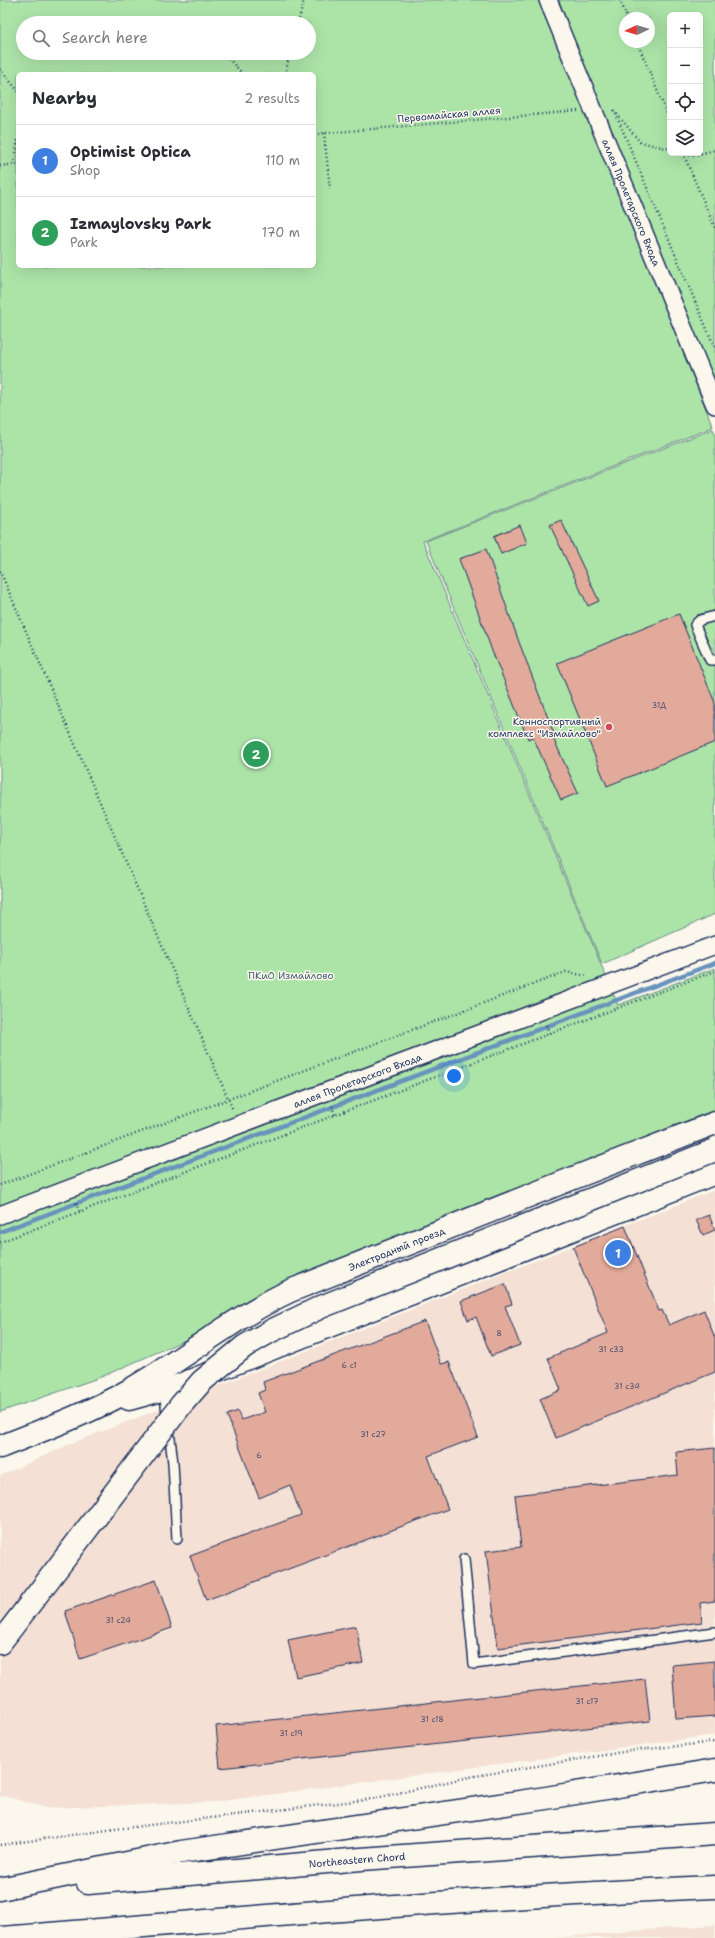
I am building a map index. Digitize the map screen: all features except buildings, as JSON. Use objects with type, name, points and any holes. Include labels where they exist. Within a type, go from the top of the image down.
[{"type":"main road","name":"Электродный проезд","points":[[0,1447],[96,1408],[127,1392],[175,1363],[265,1303],[297,1288],[715,1123]]},
{"type":"main road","points":[[0,1643],[181,1405],[202,1381],[245,1346],[271,1331],[321,1307],[715,1150]]},
{"type":"main road","name":"Электродный проезд","points":[[96,1408],[164,1389],[224,1368],[596,1218],[715,1173]]},
{"type":"main road","points":[[576,1177],[595,1176],[602,1181],[606,1198],[604,1208],[596,1218]]},
{"type":"main road","points":[[0,1890],[181,1852],[546,1798],[715,1770]]},
{"type":"main road","name":"Northeastern Chord","points":[[0,1890],[354,1860],[715,1834]]},
{"type":"main road","points":[[3,1938],[315,1912],[638,1890],[715,1887]]},
{"type":"main road","points":[[638,1890],[715,1900]]},
{"type":"street","name":"аллея Пролетарского Входа","points":[[548,0],[715,405]]},
{"type":"street","name":"аллея Пролетарского Входа","points":[[0,1215],[715,945]]},
{"type":"lane","points":[[715,616],[708,616],[700,620],[695,625],[710,660],[715,660]]},
{"type":"lane","points":[[164,1389],[173,1462],[177,1538]]},
{"type":"lane","points":[[464,1559],[474,1664],[715,1632]]},
{"type":"path","points":[[300,16],[304,0]]},
{"type":"path","points":[[620,0],[625,12]]},
{"type":"path","points":[[640,48],[670,120]]},
{"type":"path","points":[[230,60],[241,72]]},
{"type":"path","points":[[285,72],[288,60]]},
{"type":"path","points":[[0,69],[16,89]]},
{"type":"path","points":[[606,110],[614,110]]},
{"type":"path","points":[[614,110],[640,142],[667,148]]},
{"type":"path","points":[[614,110],[715,348]]},
{"type":"path","name":"Первомайская аллея","points":[[316,134],[580,111]]},
{"type":"path","points":[[324,133],[330,189]]},
{"type":"path","points":[[703,153],[715,150]]},
{"type":"path","points":[[0,166],[14,165],[16,152]]},
{"type":"path","points":[[686,156],[715,228]]},
{"type":"path","points":[[0,571],[239,1125]]},
{"type":"path","points":[[0,1242],[715,971]]},
{"type":"path","points":[[0,1185],[566,972],[588,976]]},
{"type":"path","points":[[548,1030],[550,1034]]},
{"type":"path","points":[[333,1110],[335,1115]]},
{"type":"path","points":[[77,1206],[80,1212]]},
{"type":"path","points":[[0,1845],[107,1830],[372,1799],[468,1777],[629,1751],[715,1742]]},
{"type":"shaded area","points":[[715,1190],[715,1735],[215,1802],[47,1808],[4,1796],[0,1797],[0,1476],[68,1445]]},
{"type":"shaded area","points":[[715,1925],[715,1938],[555,1938],[632,1931]]},
{"type":"green space","name":"ПКиО Измайлово","points":[[0,0],[543,0],[713,427],[423,541],[618,1005],[715,968],[715,1110],[670,1127],[101,1377],[0,1412]]},
{"type":"green space","points":[[559,0],[715,0],[715,384],[592,90]]},
{"type":"green space","name":"Конноспортивный комплекс \"Измайлово\"","points":[[713,429],[715,434],[715,914],[602,964],[426,541]]},
{"type":"waterway","points":[[0,1232],[715,963]]},
{"type":"place","name":"Конноспортивный комплекс \"Измайлово\"","points":[[609,727]]},
{"type":"place","name":"Izmaylovsky Park","points":[[256,754]]},
{"type":"place","name":"Optimist Optica","points":[[618,1253]]}]
